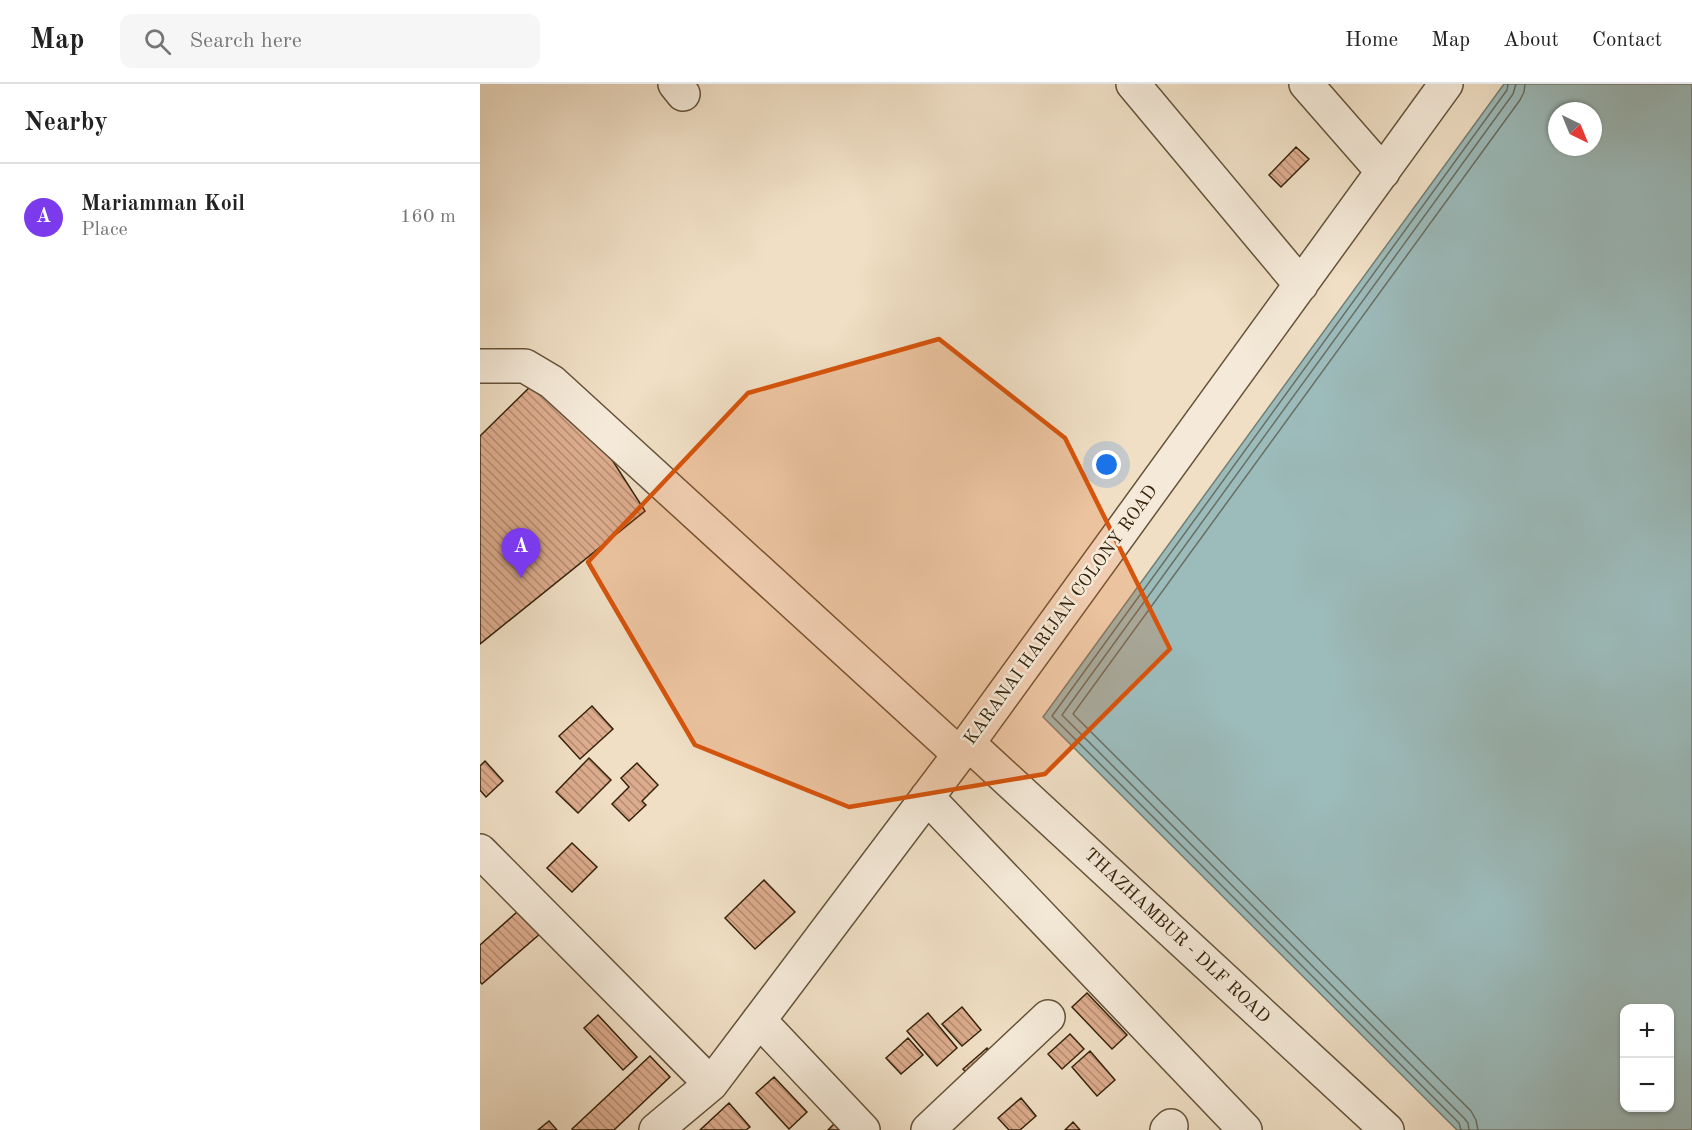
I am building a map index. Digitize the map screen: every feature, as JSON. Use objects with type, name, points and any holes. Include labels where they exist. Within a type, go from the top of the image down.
[{"type":"street","points":[[1133,84],[1301,285]]},
{"type":"street","points":[[1306,84],[1383,172]]},
{"type":"street","name":"KARANAI HARIJAN COLONY ROAD","points":[[656,1130],[711,1084],[963,749],[1446,84]]},
{"type":"street","name":"THAZHAMBUR - DLF ROAD","points":[[480,366],[525,366],[552,382],[1387,1130]]},
{"type":"street","points":[[927,797],[1245,1130]]},
{"type":"street","points":[[480,851],[711,1084]]},
{"type":"street","points":[[928,1130],[1048,1017]]},
{"type":"street","points":[[759,1020],[863,1130]]},
{"type":"highlighted area","points":[[939,339],[1065,438],[1170,649],[1045,774],[849,807],[695,745],[588,562],[748,393]]},
{"type":"water","points":[[1504,84],[1692,84],[1692,1130],[1457,1130],[1043,717]]},
{"type":"building","points":[[1296,147],[1309,159],[1281,187],[1269,175]]},
{"type":"building","points":[[535,382],[598,438],[645,511],[480,644],[480,436]]},
{"type":"building","points":[[592,706],[613,729],[580,759],[559,736]]},
{"type":"building","points":[[589,758],[611,780],[578,813],[556,792]]},
{"type":"building","points":[[485,761],[503,781],[486,797],[480,790],[480,766]]},
{"type":"building","points":[[637,763],[658,785],[642,801],[646,805],[629,821],[612,804],[629,787],[621,778]]},
{"type":"building","points":[[572,843],[597,867],[572,892],[547,868]]},
{"type":"building","points":[[764,880],[795,912],[755,949],[725,918]]},
{"type":"building","points":[[527,903],[548,927],[482,984],[480,982],[480,945]]},
{"type":"building","points":[[1087,993],[1127,1035],[1112,1049],[1072,1007]]},
{"type":"building","points":[[962,1007],[981,1030],[962,1046],[942,1024]]},
{"type":"building","points":[[928,1013],[957,1048],[937,1066],[907,1031]]},
{"type":"building","points":[[598,1015],[637,1057],[623,1070],[584,1028]]},
{"type":"building","points":[[1070,1034],[1084,1049],[1062,1069],[1048,1054]]},
{"type":"building","points":[[908,1038],[923,1055],[901,1074],[886,1058]]},
{"type":"building","points":[[987,1048],[994,1056],[971,1078],[963,1069]]},
{"type":"building","points":[[1090,1051],[1115,1080],[1097,1096],[1072,1067]]},
{"type":"building","points":[[650,1056],[670,1077],[614,1130],[572,1129]]},
{"type":"building","points":[[774,1077],[807,1112],[789,1129],[756,1093]]},
{"type":"building","points":[[1021,1098],[1036,1116],[1020,1130],[1009,1130],[998,1118]]},
{"type":"building","points":[[729,1103],[750,1127],[746,1130],[700,1130]]},
{"type":"building","points":[[549,1121],[557,1130],[538,1130]]},
{"type":"building","points":[[1073,1122],[1080,1130],[1065,1130]]},
{"type":"building","points":[[835,1123],[841,1130],[828,1130]]},
{"type":"place","name":"Mariamman Koil","points":[[521,578]]}]
